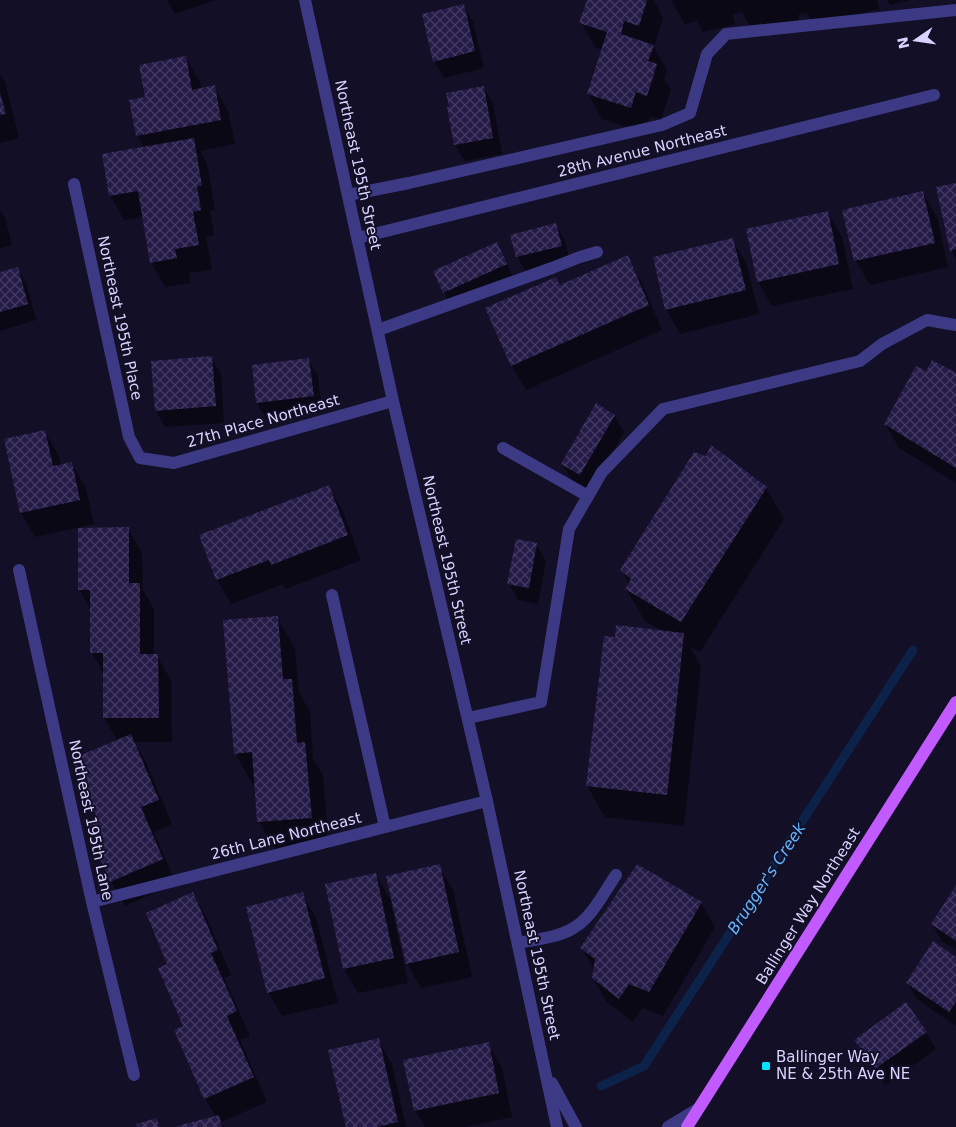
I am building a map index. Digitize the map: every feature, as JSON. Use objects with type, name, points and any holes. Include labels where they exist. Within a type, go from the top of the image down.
[{"type":"main road","name":"Ballinger Way Northeast","points":[[687,1127],[956,702]]},
{"type":"street","name":"Northeast 195th Street","points":[[306,0],[394,401],[487,801],[557,1127]]},
{"type":"street","points":[[348,195],[409,183],[662,125],[690,113],[707,54],[726,34],[956,10]]},
{"type":"street","name":"28th Avenue Northeast","points":[[358,238],[934,95]]},
{"type":"street","name":"Northeast 195th Place","points":[[74,184],[129,437],[140,458]]},
{"type":"street","points":[[378,330],[552,268],[580,256],[596,252]]},
{"type":"street","points":[[468,718],[540,702],[569,529],[602,472],[663,409],[860,361],[882,344],[927,320],[956,325]]},
{"type":"street","name":"27th Place Northeast","points":[[140,458],[174,463],[394,401]]},
{"type":"street","points":[[503,448],[588,496]]},
{"type":"street","name":"Northeast 195th Lane","points":[[19,570],[92,902],[134,1075]]},
{"type":"street","points":[[332,595],[385,827]]},
{"type":"street","name":"26th Lane Northeast","points":[[92,902],[487,801]]},
{"type":"street","points":[[518,943],[560,934],[574,928],[586,919],[616,875]]},
{"type":"street","points":[[545,1071],[576,1127]]},
{"type":"street","points":[[668,1127],[698,1109]]},
{"type":"building","points":[[587,0],[647,0],[639,26],[624,21],[621,34],[654,45],[648,61],[657,64],[647,96],[636,92],[631,108],[587,94],[607,32],[579,23]]},
{"type":"building","points":[[464,4],[475,51],[433,62],[422,14]]},
{"type":"building","points":[[186,56],[192,90],[215,85],[221,120],[136,136],[129,100],[145,97],[139,65]]},
{"type":"building","points":[[484,86],[493,138],[454,145],[446,93]]},
{"type":"building","points":[[0,93],[6,114],[0,115]]},
{"type":"building","points":[[194,138],[202,186],[197,186],[201,210],[193,212],[199,245],[175,249],[177,258],[150,263],[138,191],[109,196],[102,154]]},
{"type":"building","points":[[956,183],[956,249],[950,251],[936,187]]},
{"type":"building","points":[[923,191],[935,243],[854,261],[842,210]]},
{"type":"building","points":[[828,211],[839,264],[757,282],[746,229]]},
{"type":"building","points":[[556,223],[562,246],[516,257],[510,235]]},
{"type":"building","points":[[733,238],[746,290],[665,310],[653,257]]},
{"type":"building","points":[[497,242],[507,264],[443,293],[433,271]]},
{"type":"building","points":[[628,255],[649,305],[511,366],[485,308],[556,277],[560,285]]},
{"type":"building","points":[[18,267],[28,304],[0,312],[0,272]]},
{"type":"building","points":[[212,356],[216,406],[155,411],[151,361]]},
{"type":"building","points":[[309,358],[314,396],[256,403],[252,365]]},
{"type":"building","points":[[932,360],[956,373],[956,468],[884,424],[916,366],[926,371]]},
{"type":"building","points":[[596,403],[615,415],[580,475],[561,464]]},
{"type":"building","points":[[45,430],[53,466],[72,462],[80,500],[20,513],[4,439]]},
{"type":"building","points":[[711,445],[767,487],[681,622],[625,589],[631,579],[620,570],[694,452],[706,456]]},
{"type":"building","points":[[329,485],[348,535],[271,565],[269,560],[216,580],[199,535]]},
{"type":"building","points":[[129,527],[129,583],[140,583],[140,654],[158,654],[159,718],[103,718],[103,653],[90,653],[90,590],[78,590],[78,528]]},
{"type":"building","points":[[516,539],[537,543],[529,588],[507,584]]},
{"type":"building","points":[[278,616],[283,679],[292,679],[297,743],[305,742],[312,818],[257,822],[252,752],[234,754],[223,620]]},
{"type":"building","points":[[616,625],[684,633],[667,795],[586,786],[604,636],[615,637]]},
{"type":"building","points":[[131,734],[159,800],[141,807],[163,859],[110,882],[86,825],[98,820],[72,759]]},
{"type":"building","points":[[440,864],[459,952],[406,964],[386,876]]},
{"type":"building","points":[[637,864],[702,902],[649,992],[629,984],[619,999],[592,978],[595,959],[580,948]]},
{"type":"building","points":[[376,873],[394,958],[343,969],[325,884]]},
{"type":"building","points":[[956,885],[956,941],[931,924]]},
{"type":"building","points":[[193,892],[218,950],[211,953],[237,1011],[227,1016],[254,1077],[204,1099],[174,1030],[183,1026],[158,968],[167,964],[146,913]]},
{"type":"building","points":[[303,892],[325,978],[267,993],[246,907]]},
{"type":"building","points":[[933,941],[956,957],[956,1002],[949,1012],[906,983]]},
{"type":"building","points":[[906,1002],[927,1032],[875,1069],[854,1040]]},
{"type":"building","points":[[379,1038],[398,1122],[377,1127],[346,1127],[328,1050]]},
{"type":"building","points":[[489,1042],[499,1093],[414,1111],[403,1060]]},
{"type":"building","points":[[219,1115],[222,1127],[177,1127],[177,1126]]},
{"type":"building","points":[[157,1118],[159,1127],[137,1127],[136,1124]]},
{"type":"waterway","name":"Brugger's Creek","points":[[601,1086],[644,1066],[913,650]]},
{"type":"place","name":"Ballinger Way NE & 25th Ave NE","points":[[766,1066]]}]
